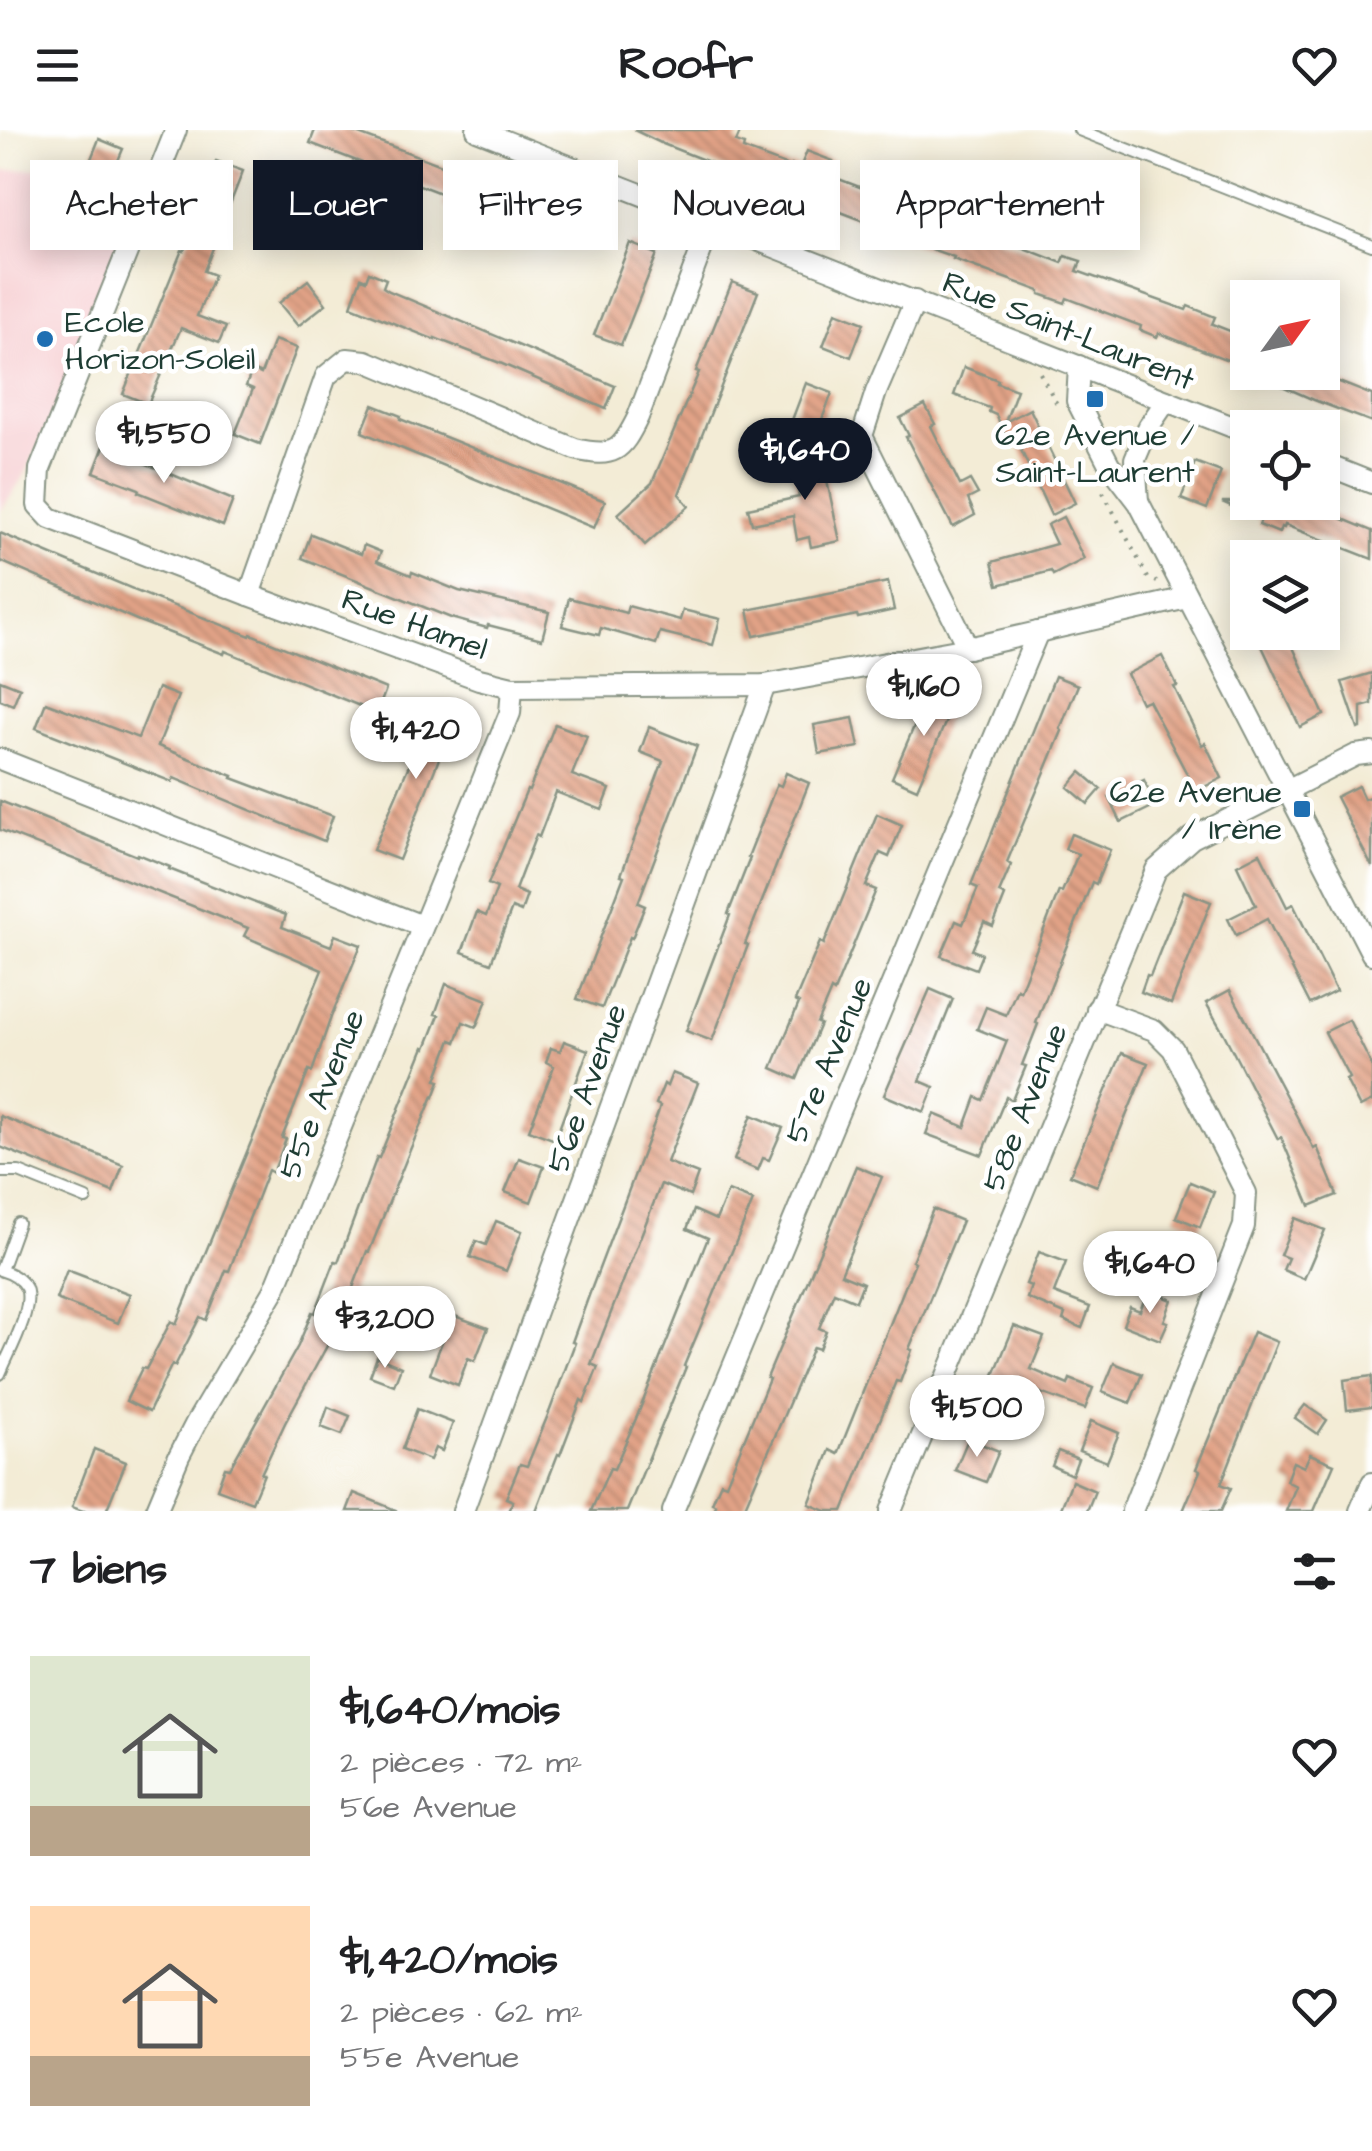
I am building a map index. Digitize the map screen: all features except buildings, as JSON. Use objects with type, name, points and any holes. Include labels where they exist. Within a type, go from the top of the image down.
[{"type":"street","name":"Rue Hamel","points":[[176,130],[40,469],[38,505],[50,518],[249,596],[478,679],[512,687],[765,685],[968,648],[1187,598]]},
{"type":"street","name":"Rue Saint-Laurent","points":[[477,130],[638,195]]},
{"type":"street","points":[[249,596],[326,376],[347,359],[366,361],[575,450],[599,455],[626,442],[700,250]]},
{"type":"street","name":"Rue Saint-Laurent","points":[[780,250],[1230,426]]},
{"type":"street","points":[[916,301],[876,392],[862,436],[968,648]]},
{"type":"street","points":[[1079,366],[1077,401],[1109,464],[1138,504],[1372,954]]},
{"type":"street","points":[[1138,504],[1134,459],[1148,426],[1166,401]]},
{"type":"street","points":[[1340,470],[1372,483]]},
{"type":"street","name":"57e Avenue","points":[[673,1511],[1038,632]]},
{"type":"street","name":"56e Avenue","points":[[463,1511],[765,685]]},
{"type":"street","name":"55e Avenue","points":[[156,1511],[196,1424],[274,1291],[510,713],[512,687]]},
{"type":"street","name":"58e Avenue","points":[[891,1511],[1156,870],[1192,838],[1356,756],[1372,752]]},
{"type":"street","points":[[0,759],[422,926]]},
{"type":"street","points":[[1097,1008],[1154,1030],[1173,1049],[1246,1193],[1244,1226],[1132,1511]]},
{"type":"lane","points":[[1079,130],[1372,245]]},
{"type":"lane","points":[[0,1172],[19,1172],[86,1198]]},
{"type":"lane","points":[[0,1374],[28,1298],[23,1283],[0,1270],[18,1223]]},
{"type":"shaded area","name":"Ecole Horizon-Soleil","points":[[30,169],[30,250],[132,250],[27,471],[0,512],[0,171]]},
{"type":"place","name":"Ecole Horizon-Soleil","points":[[45,339]]},
{"type":"place","name":"62e Avenue / Saint-Laurent","points":[[1095,399]]},
{"type":"place","name":"62e Avenue / Irène","points":[[1302,809]]}]
